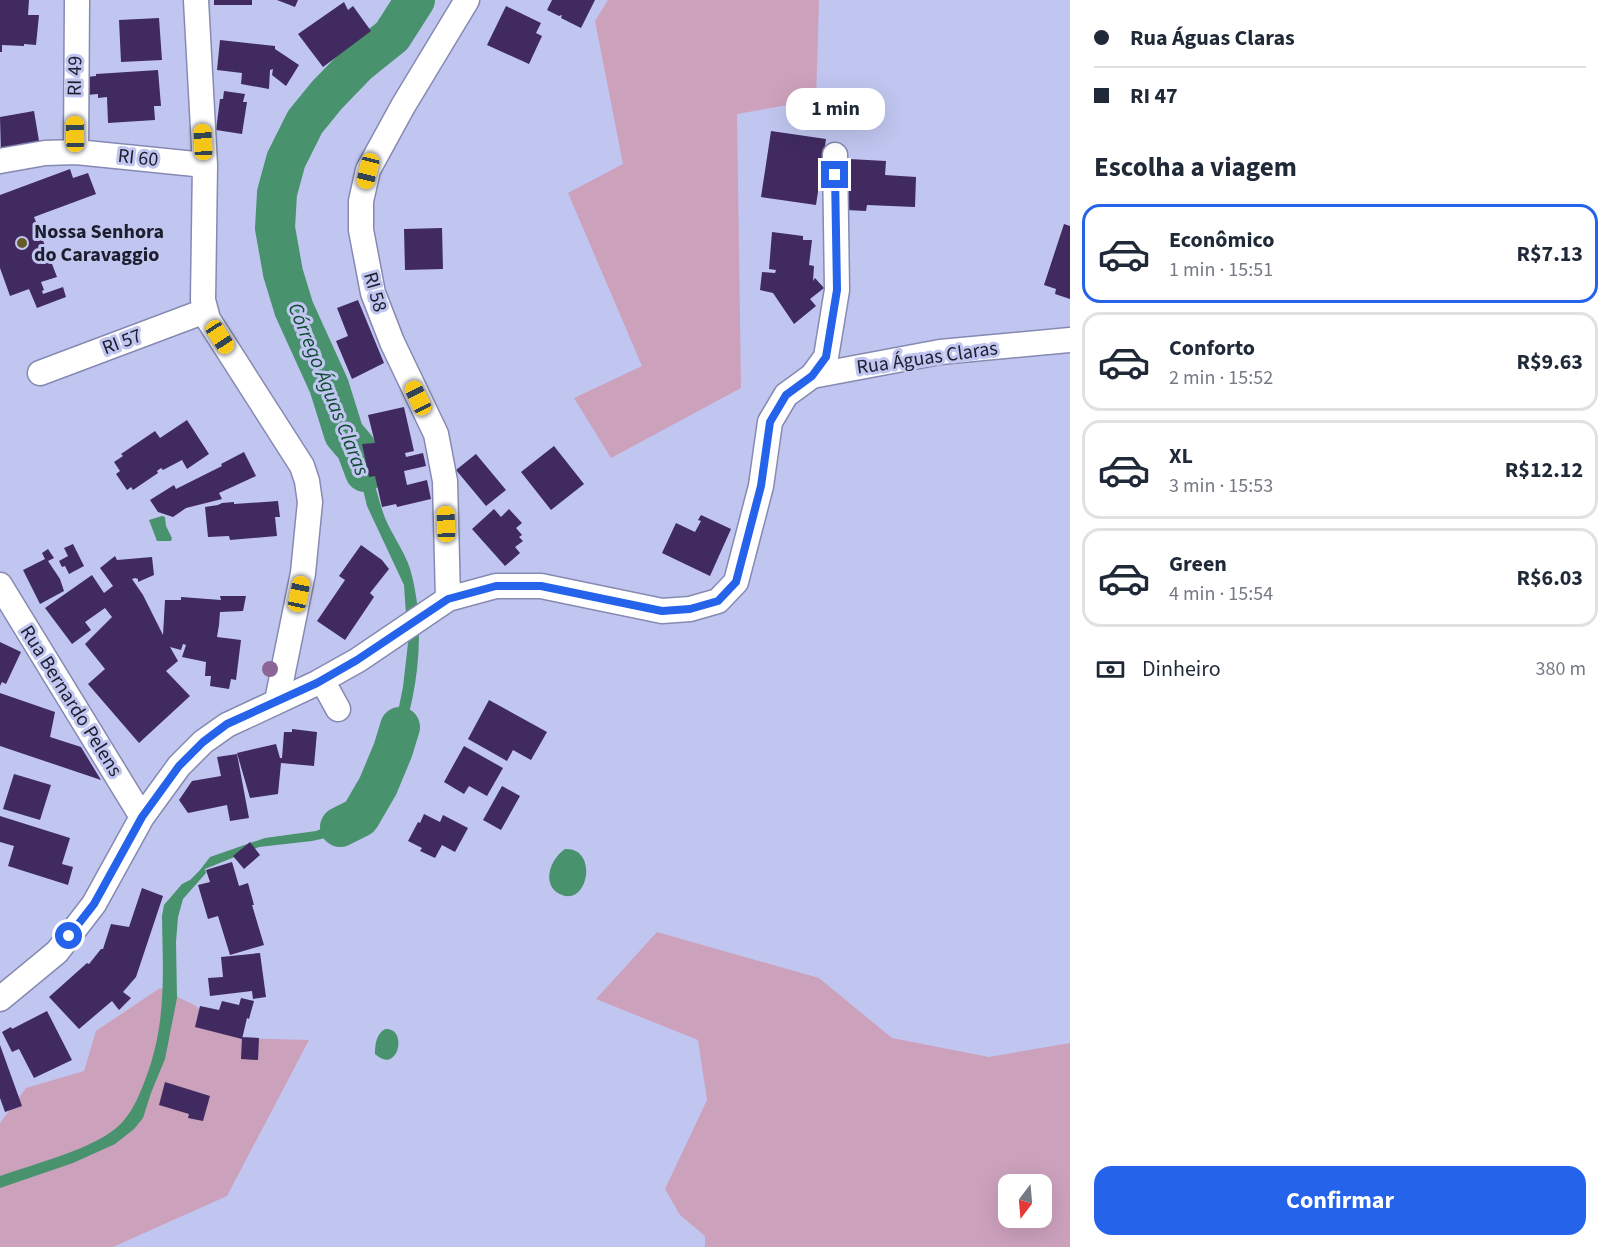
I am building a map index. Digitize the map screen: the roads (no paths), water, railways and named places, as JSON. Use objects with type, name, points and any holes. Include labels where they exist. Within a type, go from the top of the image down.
[{"type":"street","name":"RI 49","points":[[75,152],[77,0]]},
{"type":"street","points":[[196,0],[204,165],[203,300],[205,311],[302,466],[310,502],[303,573],[277,701]]},
{"type":"street","name":"RI 58","points":[[448,599],[445,481],[436,434],[392,342],[373,293],[362,230],[361,201],[368,171],[403,106],[467,0]]},
{"type":"street","name":"RI 60","points":[[0,161],[45,153],[75,152],[204,165]]},
{"type":"street","points":[[812,376],[826,357],[837,290],[835,155]]},
{"type":"street","name":"RI 57","points":[[40,373],[205,311]]},
{"type":"street","name":"Rua Águas Claras","points":[[0,999],[57,952],[94,904],[142,817],[179,766],[203,742],[227,724],[322,680],[399,634],[448,599],[496,586],[541,586],[662,611],[690,609],[718,601],[736,582],[761,486],[770,422],[786,395],[812,376],[940,352],[1070,339]]},
{"type":"street","name":"Rua Bernardo Pelens","points":[[0,585],[142,817]]},
{"type":"street","points":[[322,680],[338,709]]},
{"type":"waterway","name":"Córrego Águas Claras","points":[[365,472],[356,448],[344,434],[329,386],[294,309],[283,273],[275,228],[277,193],[286,160],[305,122],[357,64],[392,36],[415,0]]},
{"type":"waterway","name":"Córrego Águas Claras","points":[[340,827],[360,817],[378,786],[400,727]]},
{"type":"place","name":"Nossa Senhora do Caravaggio","points":[[22,243]]}]
